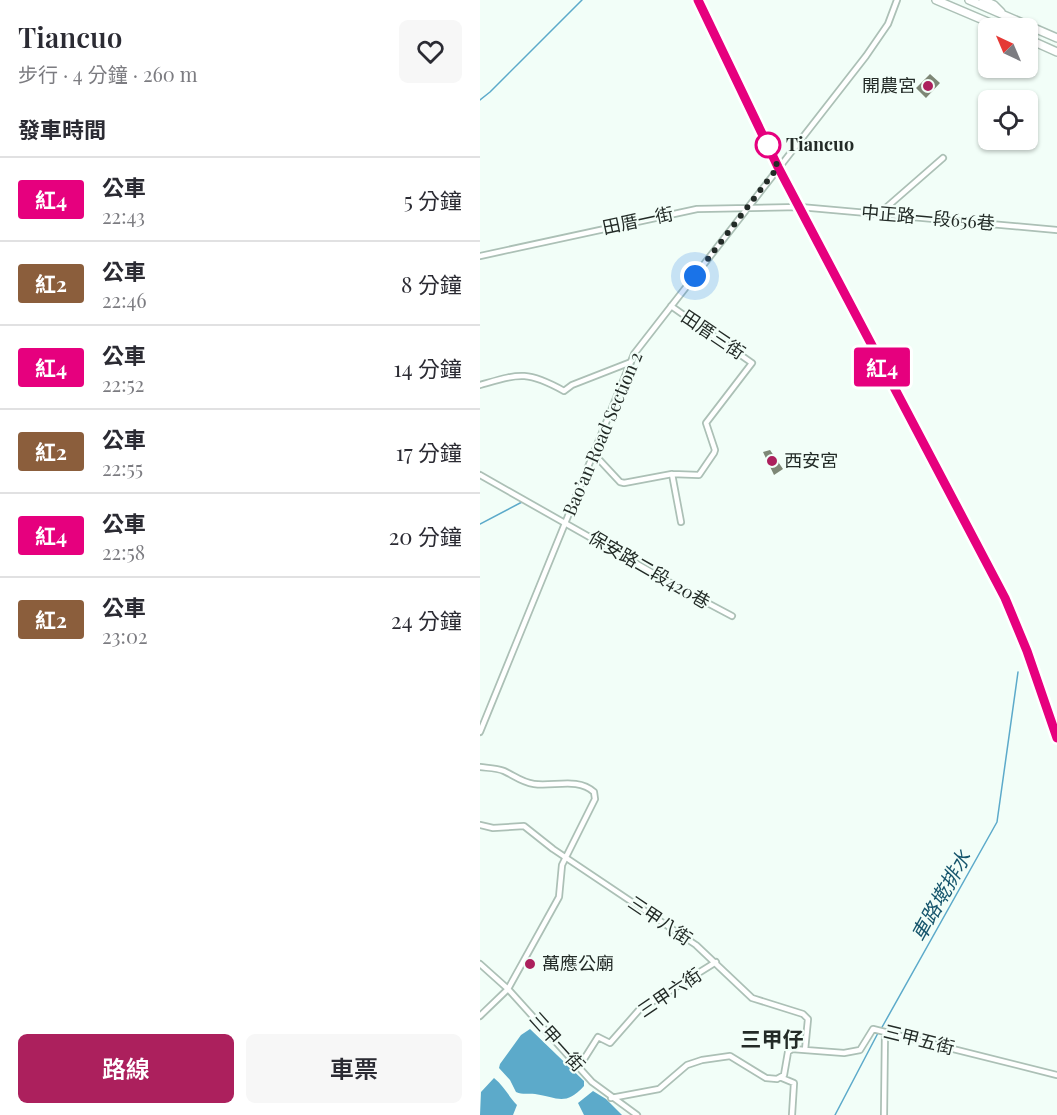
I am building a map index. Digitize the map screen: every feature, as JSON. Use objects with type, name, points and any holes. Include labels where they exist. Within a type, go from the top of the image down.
[{"type":"highway","points":[[936,0],[978,18]]},
{"type":"highway","points":[[969,0],[1057,38]]},
{"type":"highway","points":[[983,0],[994,5],[1005,16]]},
{"type":"highway","points":[[1038,43],[1057,52]]},
{"type":"main road","points":[[698,0],[778,167],[1005,598],[1027,651],[1057,738]]},
{"type":"street","name":"Bao’an Road Section 2","points":[[480,732],[634,354],[866,56],[888,24],[897,0]]},
{"type":"street","points":[[880,213],[943,158]]},
{"type":"street","name":"中正路一段656巷","points":[[800,207],[1057,230]]},
{"type":"street","name":"田厝一街","points":[[480,256],[697,209],[800,207]]},
{"type":"street","name":"田厝三街","points":[[593,453],[620,482],[672,474],[694,476],[702,473],[715,450],[706,423],[753,363],[671,306]]},
{"type":"street","points":[[480,385],[517,375],[540,378],[564,391],[572,385],[631,362]]},
{"type":"street","points":[[672,474],[681,522]]},
{"type":"street","name":"保安路二段420巷","points":[[480,475],[732,616]]},
{"type":"street","points":[[480,767],[501,770],[517,781],[549,785],[563,782],[590,788],[594,792],[595,799],[562,865],[559,897],[508,989],[480,1016]]},
{"type":"street","name":"三甲八街","points":[[480,825],[493,828],[524,826],[696,945],[752,998],[803,1014],[808,1019],[805,1050]]},
{"type":"street","name":"三甲六街","points":[[579,1067],[598,1037],[609,1043],[639,1010],[716,962]]},
{"type":"street","name":"三甲一街","points":[[480,964],[508,989],[579,1067],[611,1098],[637,1115]]},
{"type":"street","name":"三甲五街","points":[[805,1050],[844,1053],[860,1050],[873,1029],[1057,1075]]},
{"type":"street","points":[[884,1115],[885,1032]]},
{"type":"street","points":[[782,1078],[788,1052],[792,1049],[805,1050]]},
{"type":"street","points":[[611,1098],[658,1089],[687,1065],[729,1056],[766,1078],[782,1078],[794,1083],[792,1115]]},
{"type":"water","points":[[530,1029],[584,1081],[584,1086],[571,1097],[561,1099],[516,1092],[510,1080],[499,1068],[521,1035]]},
{"type":"water","points":[[494,1078],[517,1105],[513,1115],[480,1115],[481,1092]]},
{"type":"water","points":[[593,1091],[606,1099],[622,1115],[584,1115],[578,1103]]},
{"type":"building","name":"開農宮","points":[[930,74],[940,83],[926,98],[916,88]]},
{"type":"building","name":"西安宮","points":[[770,450],[783,469],[774,475],[763,452]]},
{"type":"waterway","points":[[480,100],[582,0]]},
{"type":"waterway","points":[[480,524],[522,502]]},
{"type":"waterway","name":"車路墘排水","points":[[881,1029],[997,822],[1018,672]]},
{"type":"waterway","name":"車路墘排水","points":[[835,1115],[878,1033]]},
{"type":"bus line","name":"紅4","points":[[698,0],[778,167],[1005,598],[1027,651],[1057,738]]},
{"type":"place","name":"開農宮","points":[[928,86]]},
{"type":"place","name":"Tiancuo","points":[[768,145]]},
{"type":"place","name":"西安宮","points":[[772,461]]},
{"type":"place","name":"萬應公廟","points":[[530,964]]},
{"type":"district","name":"三甲仔","points":[[772,1040]]},
{"type":"route","points":[[695,276],[778,167],[764,138],[768,145]]}]
